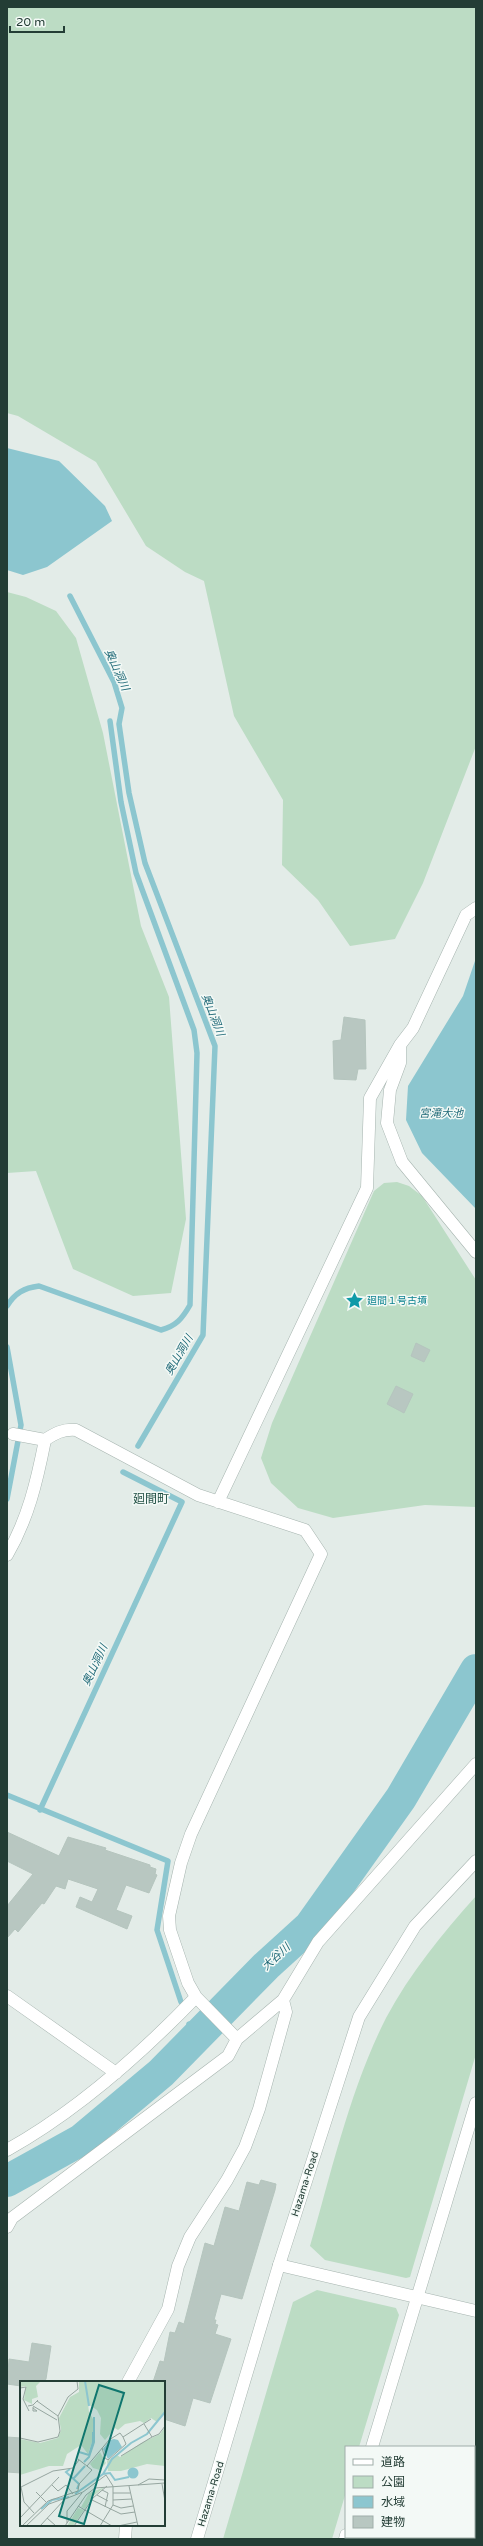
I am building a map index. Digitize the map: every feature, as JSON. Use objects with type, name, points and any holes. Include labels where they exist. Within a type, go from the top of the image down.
[{"type":"street","points":[[218,1502],[367,1188],[370,1098],[400,1045],[413,1028],[466,915],[476,908]]},
{"type":"street","points":[[400,1045],[400,1063],[390,1090],[386,1123],[402,1162],[476,1252]]},
{"type":"street","points":[[7,1555],[20,1532],[31,1501],[45,1440],[54,1433],[67,1429],[76,1430],[198,1496],[305,1530],[321,1554],[191,1834],[181,1863],[169,1916],[170,1930],[188,1983],[196,1997],[237,2039]]},
{"type":"street","points":[[13,1434],[45,1440]]},
{"type":"street","points":[[7,2227],[12,2218],[228,2056],[237,2039],[283,2000],[318,1942],[337,1918],[476,1764]]},
{"type":"street","name":"Hazama-Road","points":[[197,2539],[279,2265],[359,2017],[415,1926],[476,1861]]},
{"type":"street","points":[[7,1996],[116,2073]]},
{"type":"street","points":[[7,2150],[29,2138],[116,2073],[196,1997]]},
{"type":"street","points":[[129,2381],[168,2309],[178,2266],[190,2237],[227,2180],[245,2146],[259,2109],[286,2012],[283,2000]]},
{"type":"street","points":[[372,2446],[476,2103]]},
{"type":"street","points":[[279,2265],[476,2311]]},
{"type":"street","points":[[125,2539],[126,2526]]},
{"type":"green space","points":[[7,7],[476,7],[476,746],[423,883],[395,939],[350,946],[318,900],[282,865],[283,800],[234,716],[204,581],[185,572],[146,546],[96,462],[18,416],[7,413]]},
{"type":"green space","points":[[7,592],[26,597],[56,611],[76,638],[103,733],[141,926],[169,997],[186,1219],[171,1293],[133,1296],[73,1269],[36,1171],[7,1173]]},
{"type":"green space","points":[[397,1182],[409,1186],[422,1196],[476,1280],[476,1507],[425,1505],[333,1518],[298,1508],[271,1483],[261,1458],[272,1423],[374,1191],[384,1183]]},
{"type":"green space","points":[[476,1896],[476,2054],[410,2277],[406,2278],[325,2260],[310,2246],[352,2101],[373,2045],[395,2001],[405,1985],[439,1939]]},
{"type":"green space","points":[[317,2290],[396,2308],[399,2315],[359,2446],[345,2446],[345,2495],[332,2539],[223,2539],[293,2302]]},
{"type":"water","points":[[7,448],[59,461],[105,506],[112,521],[47,567],[23,575],[7,570]]},
{"type":"water","name":"宮滝大池","points":[[476,958],[476,1209],[422,1153],[406,1120],[408,1086],[463,996]]},
{"type":"building","points":[[344,1017],[365,1020],[366,1069],[358,1069],[356,1080],[334,1079],[333,1041],[341,1040]]},
{"type":"building","points":[[416,1343],[430,1350],[424,1362],[411,1356]]},
{"type":"building","points":[[396,1386],[413,1394],[404,1413],[387,1404]]},
{"type":"building","points":[[7,1832],[59,1856],[68,1837],[106,1848],[105,1850],[150,1865],[150,1867],[156,1869],[155,1874],[157,1875],[149,1893],[126,1885],[116,1910],[132,1916],[127,1929],[76,1907],[80,1897],[92,1902],[98,1889],[68,1879],[65,1889],[56,1886],[44,1904],[42,1903],[18,1932],[15,1929],[7,1938],[7,1906],[33,1874],[7,1861]]},
{"type":"building","points":[[261,2180],[276,2184],[242,2299],[221,2294],[214,2320],[216,2320],[215,2324],[218,2325],[215,2334],[231,2339],[210,2403],[193,2398],[185,2426],[165,2419],[165,2381],[153,2381],[160,2361],[164,2362],[170,2332],[175,2333],[179,2322],[184,2324],[205,2243],[214,2246],[225,2207],[239,2211],[247,2182],[259,2185]]},
{"type":"building","points":[[32,2343],[51,2346],[45,2381],[20,2381],[20,2386],[7,2384],[9,2359],[29,2362]]},
{"type":"building","points":[[7,2437],[20,2438],[20,2473],[7,2472]]},
{"type":"waterway","name":"奥山洞川","points":[[70,596],[114,682],[122,708],[119,724],[129,793],[145,863],[215,1046],[203,1335],[138,1446]]},
{"type":"waterway","points":[[7,1306],[20,1292],[39,1286],[161,1330],[175,1324],[190,1305],[197,1053],[194,1030],[136,873],[121,802],[110,721]]},
{"type":"waterway","points":[[7,1347],[21,1425],[7,1499]]},
{"type":"waterway","name":"奥山洞川","points":[[40,1810],[182,1502],[123,1472]]},
{"type":"waterway","name":"大谷川","points":[[7,2181],[81,2140],[161,2073],[266,1966],[310,1926],[401,1798],[476,1670]]},
{"type":"waterway","points":[[7,1795],[168,1861],[157,1930],[181,2002]]},
{"type":"waterway","points":[[189,2024],[195,2040]]},
{"type":"place","name":"廻間１号古墳","points":[[354,1301]]},
{"type":"district","name":"廻間町","points":[[151,1499]]}]
